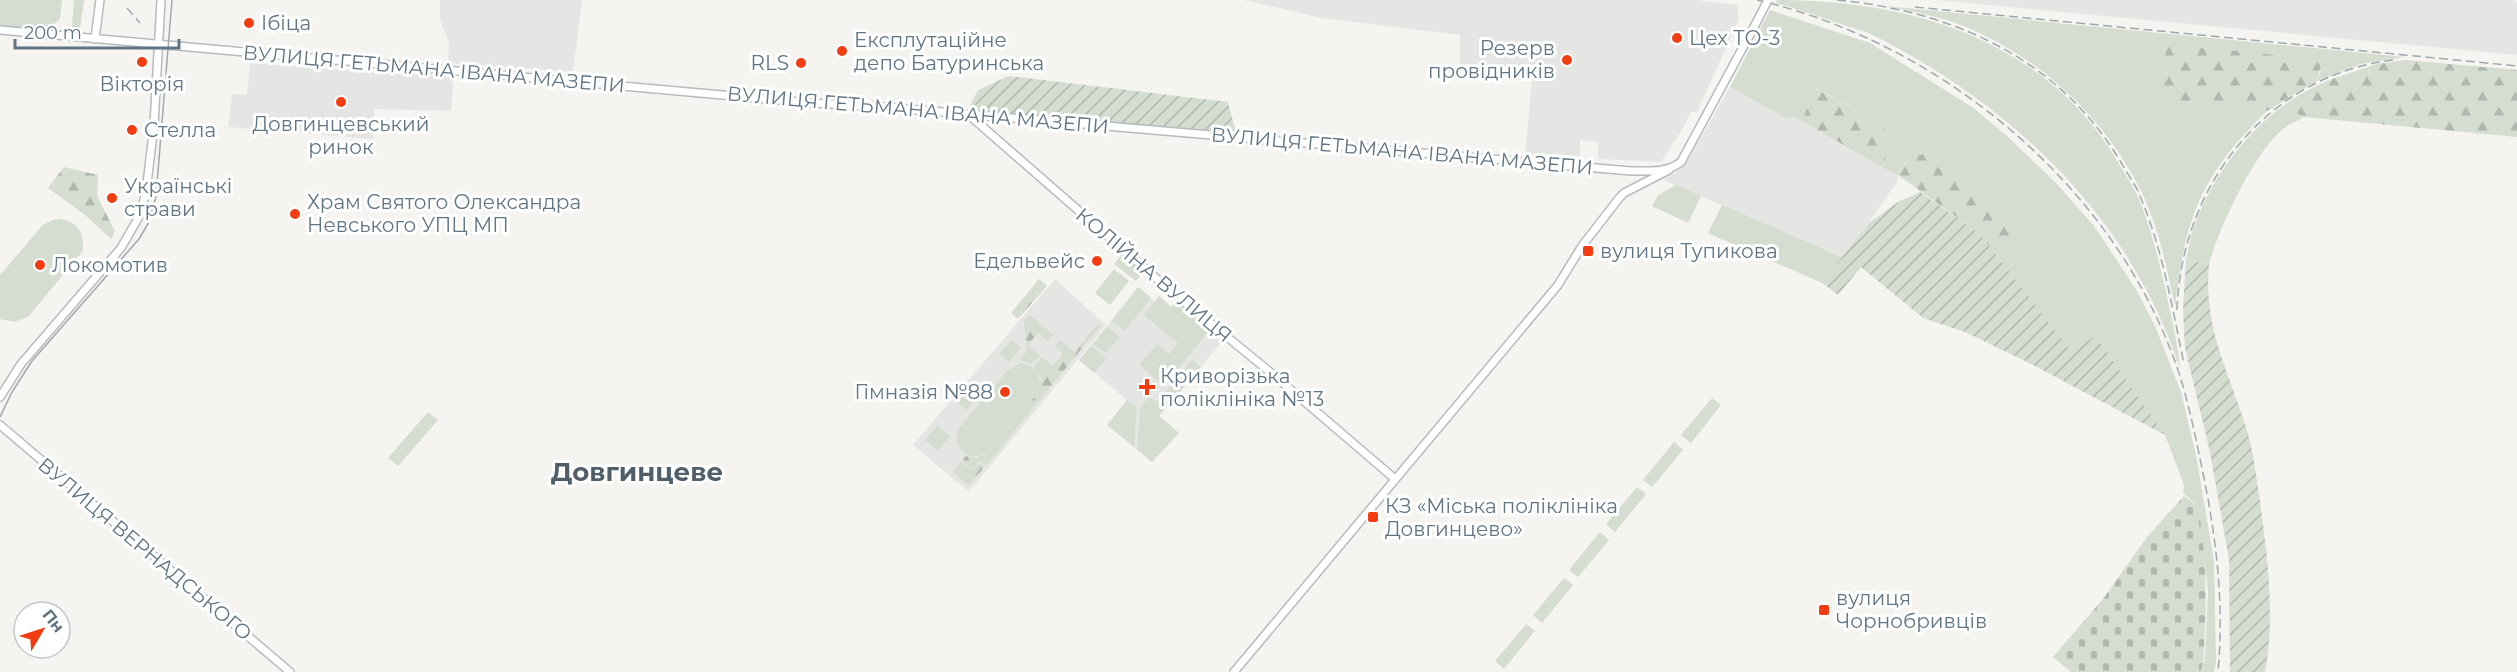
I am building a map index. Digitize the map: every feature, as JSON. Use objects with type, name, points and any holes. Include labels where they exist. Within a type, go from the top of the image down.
[{"type":"main road","points":[[95,39],[100,0]]},
{"type":"main road","points":[[0,397],[21,364],[121,248],[140,215],[146,192],[154,125],[161,0]]},
{"type":"main road","points":[[1234,672],[1566,275],[1582,246],[1624,192],[1658,177],[1684,158],[1768,0]]},
{"type":"main road","name":"ВУЛИЦЯ ГЕТЬМАНА ІВАНА МАЗЕПИ","points":[[0,30],[158,46],[1631,171],[1656,171],[1673,167]]},
{"type":"main road","name":"КОЛІЙНА ВУЛИЦЯ","points":[[969,115],[1165,286],[1395,479]]},
{"type":"main road","name":"ВУЛИЦЯ ВЕРНАДСЬКОГО","points":[[0,425],[290,672]]},
{"type":"shaded area","points":[[440,0],[582,0],[573,72],[448,63],[449,42],[440,20]]},
{"type":"shaded area","points":[[1244,0],[1697,0],[1737,5],[1739,19],[1697,112],[1691,112],[1661,162],[1598,159],[1598,142],[1580,140],[1580,160],[1525,155],[1533,68],[1460,64],[1460,35],[1322,18]]},
{"type":"shaded area","points":[[1935,0],[2513,0],[2517,3],[2517,55]]},
{"type":"shaded area","name":"Довгинцевський ринок","points":[[250,63],[454,77],[451,111],[374,109],[373,139],[228,127],[232,94],[247,95]]},
{"type":"shaded area","points":[[1730,87],[1785,118],[1795,117],[1898,175],[1897,182],[1844,258],[1663,180],[1680,170],[1687,162]]},
{"type":"shaded area","name":"Гімназія №88","points":[[1055,279],[1106,325],[969,492],[913,445]]},
{"type":"shaded area","name":"Криворізька поліклініка №13","points":[[1138,287],[1155,301],[1159,296],[1171,307],[1176,302],[1223,341],[1159,416],[1179,433],[1152,462],[1107,425],[1127,400],[1079,360]]},
{"type":"green space","points":[[0,0],[62,0],[60,19],[47,30],[0,26]]},
{"type":"green space","points":[[74,0],[84,0],[80,30],[72,27]]},
{"type":"green space","points":[[1777,0],[1827,2],[1877,8],[1925,19],[1971,35],[2014,57],[2053,85],[2088,120],[2134,188],[2151,234],[2161,272],[2175,333],[2180,369],[2159,314],[2131,263],[2099,216],[2061,172],[2020,133],[1974,97],[1926,64],[1875,36],[1776,3]]},
{"type":"green space","points":[[1885,6],[2405,57],[2361,64],[2317,81],[2321,70],[2158,99],[2267,111],[2226,156],[2200,199],[2184,247],[2175,307],[2158,234],[2142,193],[2127,165],[2109,139],[2067,92],[2043,72],[1990,38],[1952,22]]},
{"type":"green space","points":[[1770,10],[1870,43],[1972,107],[2007,136],[2057,184],[2094,226],[2137,291],[2155,326],[2181,392],[2196,455],[2214,561],[2216,662],[2214,672],[2201,672],[2205,658],[2208,591],[2198,506],[2183,493],[2184,485],[2165,435],[2099,341],[2091,339],[2072,353],[1995,253],[2022,228],[1906,161],[1898,175],[1882,167],[1888,151],[1884,125],[1816,88],[1802,121],[1795,117],[1785,118],[1730,87]]},
{"type":"green space","points":[[2167,44],[2314,59],[2321,65],[2317,81],[2267,111],[2158,99]]},
{"type":"green space","points":[[2405,60],[2517,70],[2517,137],[2304,117],[2295,112],[2299,106],[2332,79],[2377,64]]},
{"type":"green space","points":[[1009,76],[1228,102],[1237,137],[965,115],[978,90]]},
{"type":"green space","points":[[2332,79],[2299,106],[2296,112],[2304,117],[2283,129],[2272,140],[2249,172],[2229,212],[2209,264],[2186,260],[2193,228],[2205,201],[2232,157],[2248,137],[2287,103]]},
{"type":"green space","points":[[1815,88],[1884,125],[1888,151],[1882,167],[1802,121]]},
{"type":"green space","points":[[1933,153],[1963,172],[2022,229],[1995,253],[1980,234],[1898,175],[1911,158]]},
{"type":"green space","points":[[64,167],[98,175],[97,196],[115,231],[111,239],[84,214],[48,188]]},
{"type":"green space","points":[[1676,185],[1701,196],[1688,223],[1652,206],[1658,195]]},
{"type":"green space","points":[[1920,192],[1980,234],[2072,352],[2092,338],[2099,341],[2165,435],[1965,332],[1923,318],[1861,267],[1838,295],[1822,283],[1869,223],[1898,202]]},
{"type":"green space","points":[[1722,205],[1844,258],[1822,283],[1708,233]]},
{"type":"green space","name":"Локомотив","points":[[61,219],[72,223],[79,230],[83,240],[82,252],[28,317],[14,322],[0,319],[0,275],[43,225],[52,220]]},
{"type":"green space","points":[[1121,255],[1143,272],[1136,281],[1114,264]]},
{"type":"green space","points":[[2186,260],[2209,264],[2208,286],[2213,328],[2246,427],[2253,457],[2268,570],[2270,631],[2265,672],[2230,672],[2229,560],[2210,452],[2185,348],[2183,309]]},
{"type":"green space","points":[[1114,269],[1129,281],[1110,305],[1095,293]]},
{"type":"green space","points":[[1039,279],[1047,286],[1018,319],[1011,313]]},
{"type":"green space","points":[[1138,287],[1151,298],[1125,331],[1112,321]]},
{"type":"green space","points":[[1159,296],[1171,307],[1176,302],[1210,330],[1164,386],[1139,365],[1157,344],[1169,354],[1178,343],[1144,315]]},
{"type":"green space","points":[[1029,314],[1053,335],[1048,341],[1038,333],[1028,345],[1040,356],[1033,363],[1019,360],[1027,351],[1024,320]]},
{"type":"green space","points":[[1099,323],[1101,325],[986,466],[979,461],[972,470],[962,461],[966,456],[976,458],[986,454],[1036,395],[1041,378],[1034,366],[1042,357],[1053,366],[1063,354],[1055,347],[1060,340],[1074,352]]},
{"type":"green space","points":[[1107,327],[1120,337],[1106,353],[1093,344]]},
{"type":"green space","points":[[1012,340],[1021,348],[1009,362],[999,354]]},
{"type":"green space","points":[[1091,346],[1106,358],[1094,373],[1079,360]]},
{"type":"green space","points":[[1192,360],[1201,367],[1159,416],[1179,433],[1152,462],[1137,450],[1140,408],[1149,397],[1157,402]]},
{"type":"green space","points":[[1021,363],[1032,367],[1038,374],[1037,394],[986,453],[975,457],[965,454],[957,442],[959,428],[1008,370]]},
{"type":"green space","points":[[973,384],[982,391],[966,410],[957,402]]},
{"type":"green space","points":[[1712,398],[1721,405],[1691,443],[1681,435]]},
{"type":"green space","points":[[1127,400],[1137,408],[1134,447],[1107,425]]},
{"type":"green space","points":[[428,412],[438,420],[398,466],[388,458]]},
{"type":"green space","points":[[937,425],[950,436],[938,451],[925,440]]},
{"type":"green space","points":[[1674,442],[1683,450],[1652,487],[1643,480]]},
{"type":"green space","points":[[961,462],[972,471],[979,463],[984,467],[969,486],[953,472]]},
{"type":"green space","points":[[1637,487],[1646,494],[1615,532],[1606,524]]},
{"type":"green space","points":[[2184,496],[2198,506],[2204,551],[2206,611],[2201,672],[2071,672],[2053,657],[2103,599],[2147,537]]},
{"type":"green space","points":[[1600,532],[1609,540],[1578,577],[1569,570]]},
{"type":"green space","points":[[1564,578],[1573,585],[1542,623],[1533,615]]},
{"type":"green space","points":[[1526,624],[1535,631],[1504,669],[1495,661]]},
{"type":"tram line","points":[[0,417],[12,392],[32,361],[139,239],[149,222],[156,196],[172,0]]},
{"type":"railway","points":[[1757,0],[1823,20],[1888,48],[1949,84],[2006,126],[2058,175],[2103,229],[2141,288],[2171,351],[2186,397],[2204,478],[2216,551],[2220,599],[2218,672]]},
{"type":"railway","points":[[1837,0],[1880,6],[1963,29],[2000,47],[2036,69],[2068,96],[2097,128],[2138,192],[2161,258],[2184,364]]},
{"type":"railway","points":[[1915,7],[2517,66]]},
{"type":"railway","points":[[127,8],[140,23]]},
{"type":"railway","points":[[2177,310],[2182,264],[2195,221],[2214,181],[2239,144],[2270,113],[2306,88],[2347,70],[2393,60]]},
{"type":"place","name":"Ібіца","points":[[249,23]]},
{"type":"place","name":"Цех ТО-3","points":[[1677,38]]},
{"type":"place","name":"Експлутаційне депо Батуринська","points":[[842,51]]},
{"type":"place","name":"Резерв провідників","points":[[1567,60]]},
{"type":"place","name":"Вікторія","points":[[142,62]]},
{"type":"place","name":"RLS","points":[[801,63]]},
{"type":"place","name":"Довгинцевський ринок","points":[[341,102]]},
{"type":"place","name":"Стелла","points":[[132,130]]},
{"type":"place","name":"Українські страви","points":[[112,198]]},
{"type":"place","name":"Храм Святого Олександра Невського УПЦ МП","points":[[295,214]]},
{"type":"place","name":"вулиця Тупикова","points":[[1588,251]]},
{"type":"place","name":"Едельвейс","points":[[1097,261]]},
{"type":"place","name":"Локомотив","points":[[40,265]]},
{"type":"place","name":"Криворізька поліклініка №13","points":[[1147,387]]},
{"type":"place","name":"Гімназія №88","points":[[1005,392]]},
{"type":"place","name":"КЗ «Міська поліклініка Довгинцево»","points":[[1373,517]]},
{"type":"place","name":"вулиця Чорнобривців","points":[[1824,610]]},
{"type":"district","name":"Довгинцеве","points":[[637,472]]}]
